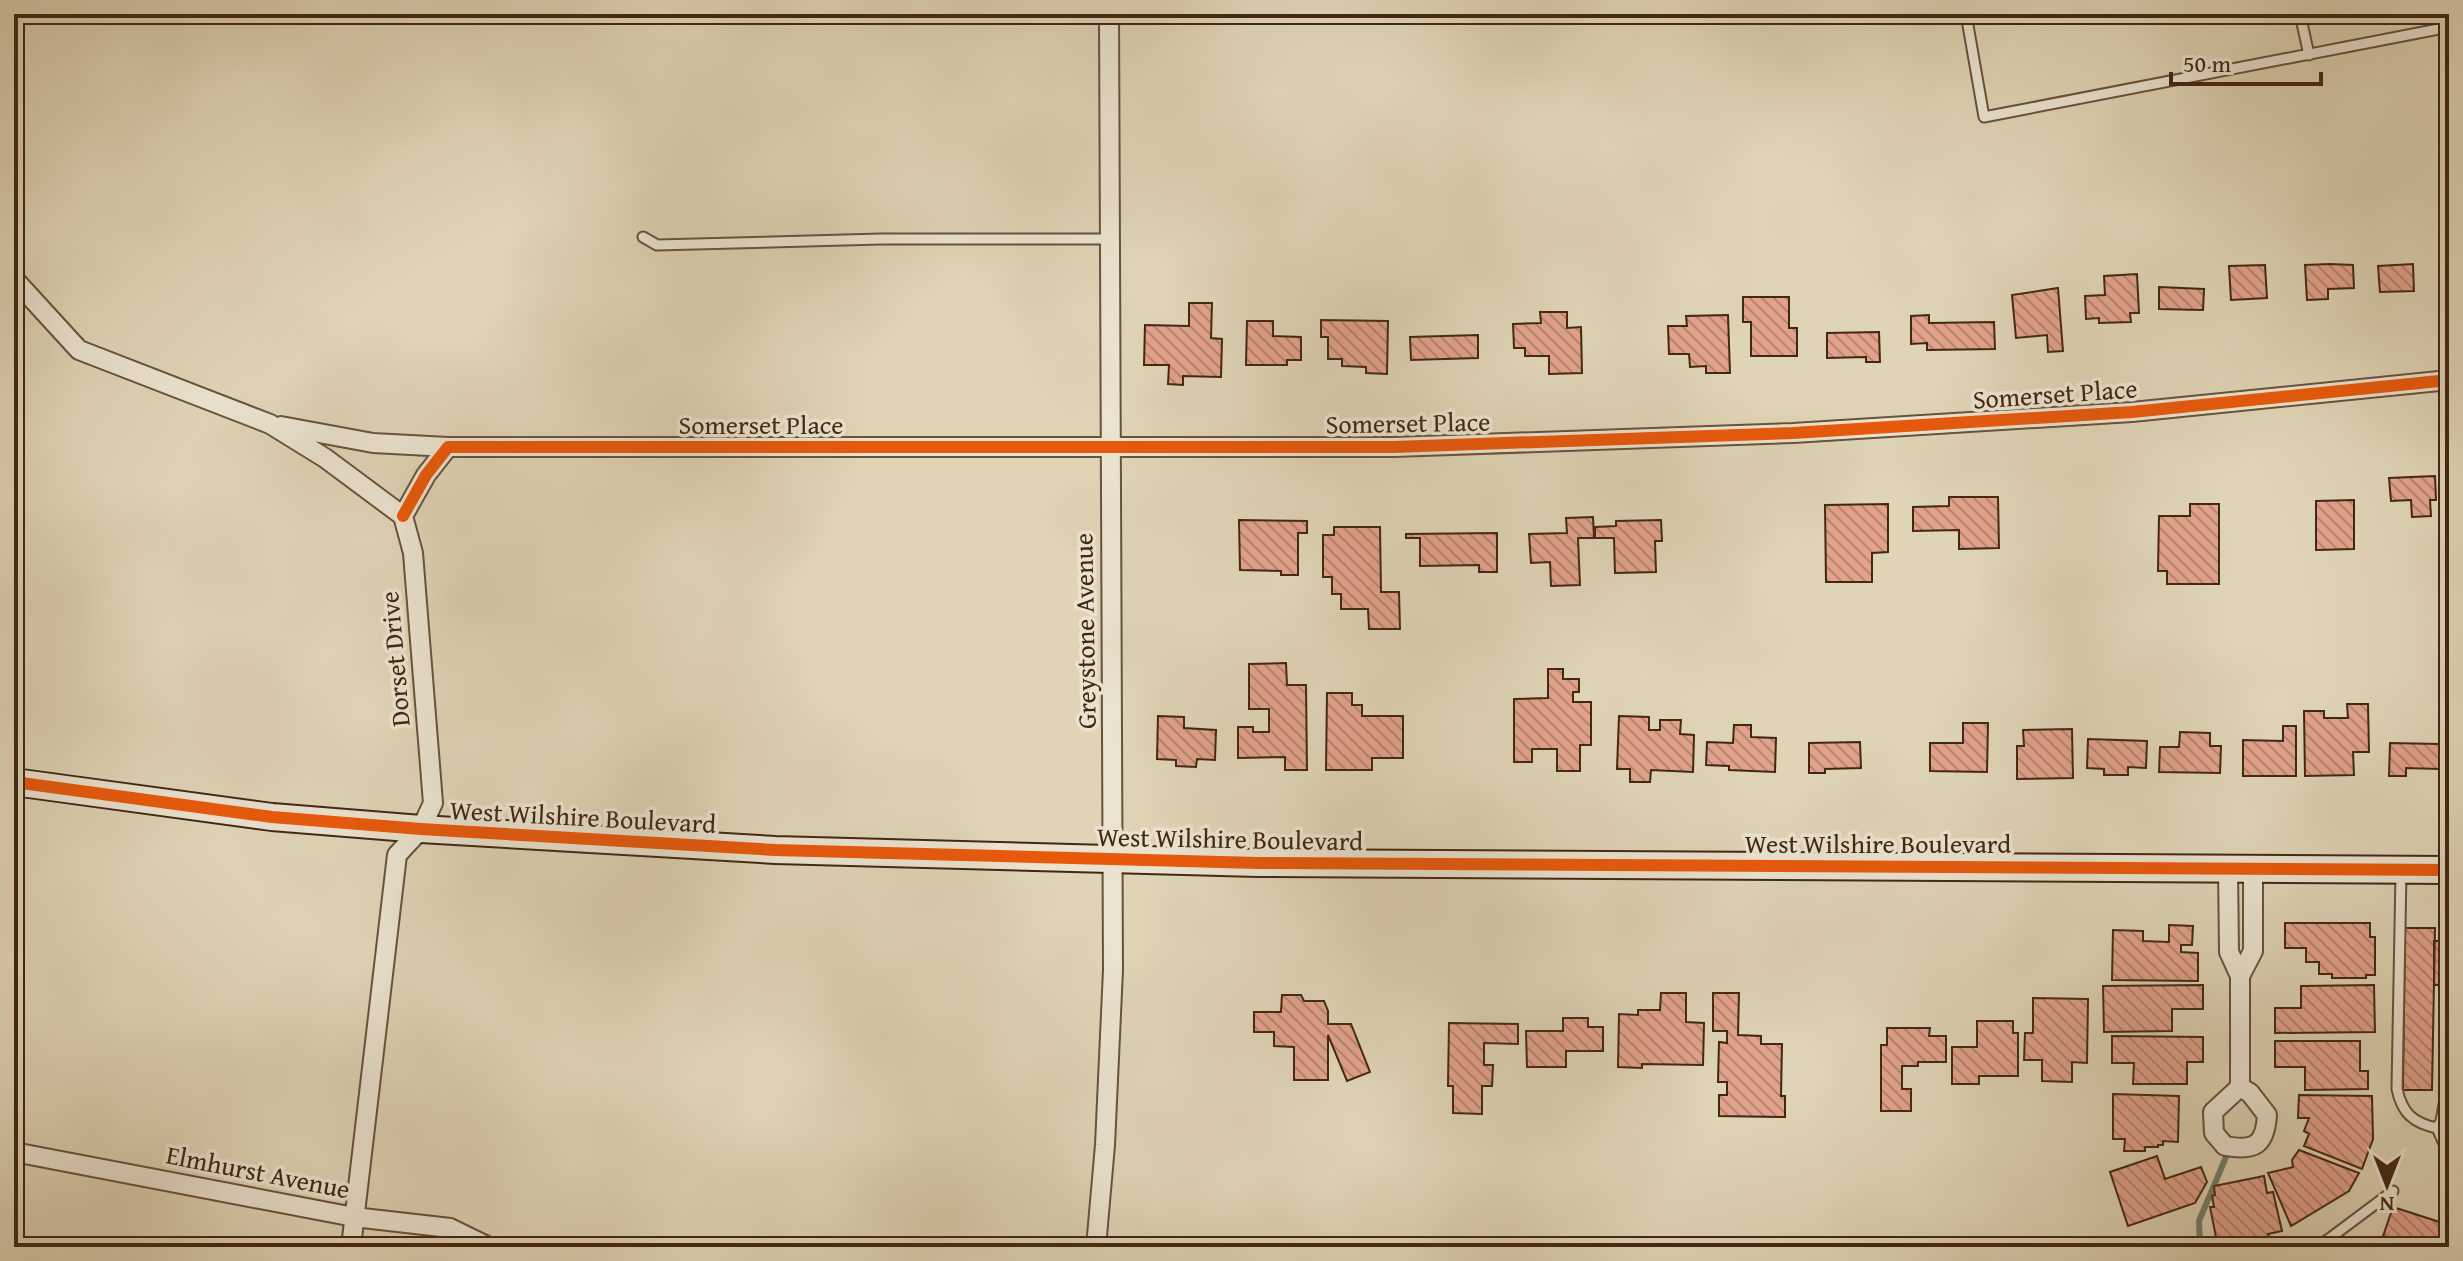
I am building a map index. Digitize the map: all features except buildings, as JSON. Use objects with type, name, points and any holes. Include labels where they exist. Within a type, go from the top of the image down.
[{"type":"street","name":"Greystone Avenue","points":[[1096,1247],[1106,1129],[1113,970],[1109,14]]},
{"type":"street","points":[[14,279],[79,350],[270,424],[325,458],[403,516],[426,475],[448,447]]},
{"type":"street","name":"Somerset Place","points":[[270,424],[373,443],[448,447],[1394,447],[1793,433],[2132,412],[2449,380]]},
{"type":"street","name":"Dorset Drive","points":[[351,1247],[397,855],[421,829],[433,803],[413,553],[403,516]]},
{"type":"street","name":"West Wilshire Boulevard","points":[[14,782],[272,817],[775,850],[1113,860],[2449,870]]},
{"type":"street","points":[[2240,868],[2229,952],[2240,976],[2240,1087]]},
{"type":"street","name":"Elmhurst Avenue","points":[[14,1152],[354,1217],[450,1228],[489,1247]]},
{"type":"lane","points":[[1966,14],[1984,117],[2449,27]]},
{"type":"lane","points":[[2300,14],[2309,55]]},
{"type":"lane","points":[[643,237],[657,245],[881,239],[1110,239]]},
{"type":"lane","points":[[14,613],[18,596]]},
{"type":"lane","points":[[2401,870],[2397,1089],[2401,1107],[2413,1120],[2437,1128],[2449,1155]]},
{"type":"lane","points":[[2437,1128],[2449,1077]]},
{"type":"lane","points":[[2318,1247],[2393,1191]]},
{"type":"waterway","points":[[2200,1247],[2199,1221],[2226,1157]]},
{"type":"cycle path","points":[[403,516],[426,475],[448,447],[1394,447],[1793,433],[2132,412],[2449,380]]},
{"type":"cycle path","points":[[14,782],[272,817],[775,850],[1258,863],[2449,870]]}]
